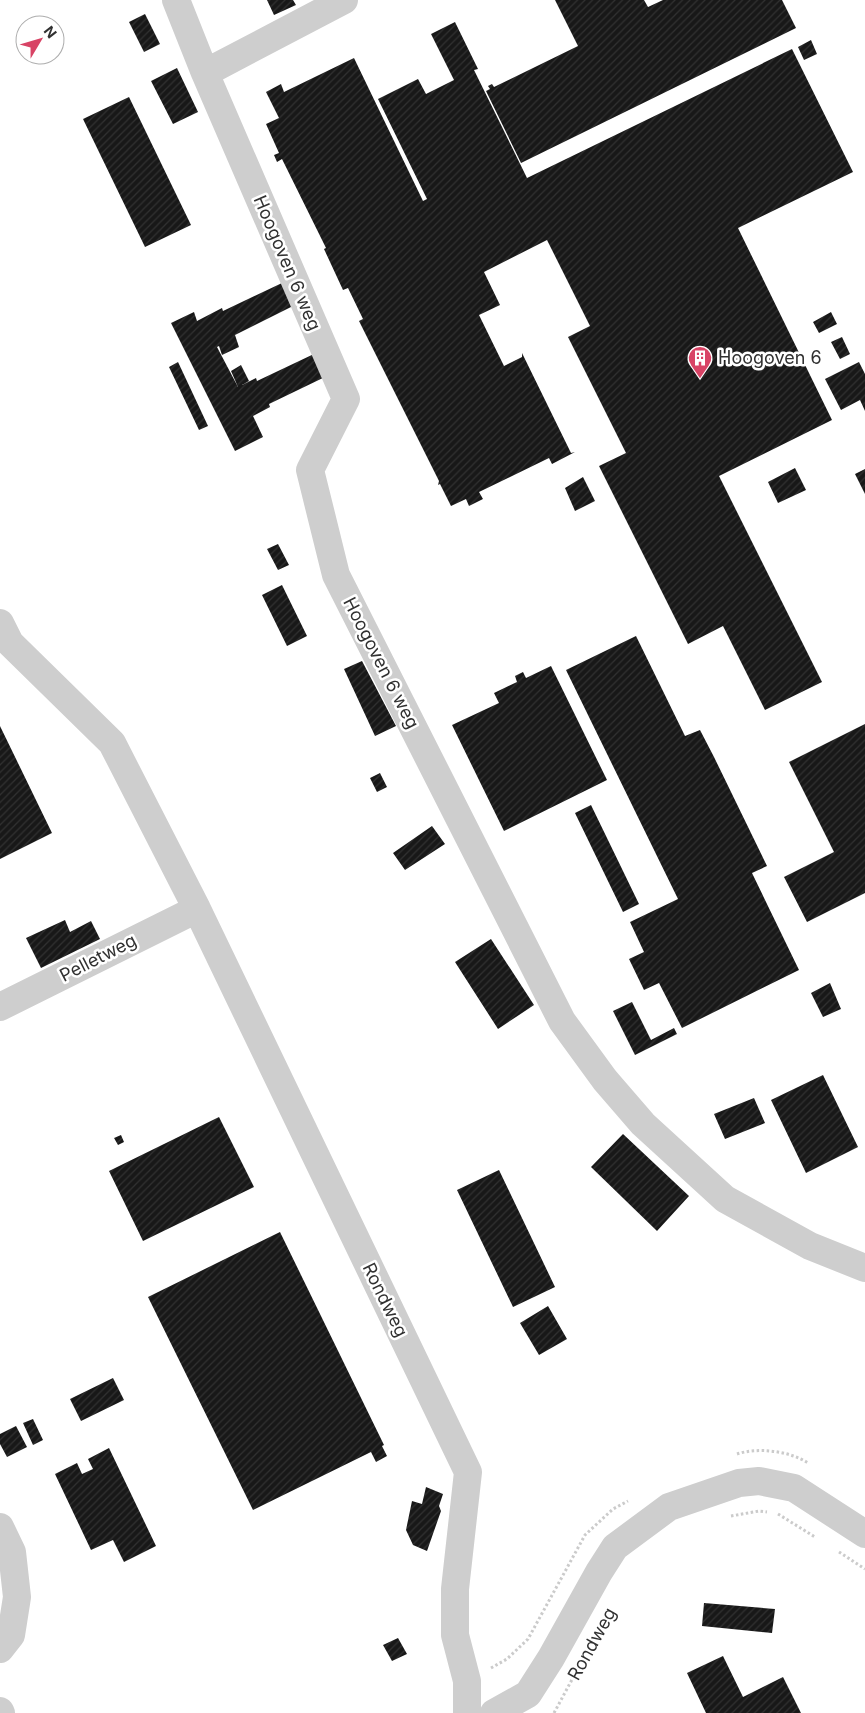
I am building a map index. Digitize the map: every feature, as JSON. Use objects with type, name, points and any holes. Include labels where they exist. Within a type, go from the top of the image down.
[{"type":"street","points":[[176,0],[204,73],[344,0]]},
{"type":"street","name":"Hoogoven 6 weg","points":[[204,73],[346,399],[310,470],[336,575],[562,1020],[605,1080],[643,1124],[725,1199],[810,1246],[865,1268]]},
{"type":"street","name":"Rondweg","points":[[0,623],[10,643],[112,743],[197,909],[468,1472],[455,1589],[455,1635],[467,1681],[467,1713]]},
{"type":"street","name":"Pelletweg","points":[[0,1007],[197,909]]},
{"type":"street","name":"Rondweg","points":[[494,1713],[528,1694],[615,1547],[669,1508],[739,1483],[759,1481],[794,1488],[865,1534]]},
{"type":"street","points":[[0,1527],[12,1552],[16,1597],[11,1635],[0,1649]]},
{"type":"path","points":[[726,1517],[759,1511],[779,1514],[818,1539]]},
{"type":"path","points":[[834,1549],[865,1569]]},
{"type":"path","name":"Rondweg","points":[[554,1713],[577,1670]]},
{"type":"building","points":[[267,0],[293,0],[296,5],[274,15]]},
{"type":"building","points":[[555,0],[644,0],[648,7],[663,0],[782,0],[796,28],[521,163],[486,91],[490,89],[488,86],[492,84],[494,87],[578,46]]},
{"type":"building","points":[[145,14],[160,44],[144,52],[129,22]]},
{"type":"building","name":"Hoogoven 6","points":[[455,22],[478,69],[474,70],[527,178],[792,49],[853,172],[738,228],[832,420],[719,476],[822,682],[765,710],[723,626],[688,644],[599,466],[626,453],[568,337],[590,326],[547,240],[484,272],[500,305],[479,315],[504,366],[522,357],[522,353],[571,453],[575,452],[552,464],[549,458],[479,492],[483,499],[469,506],[466,499],[451,506],[440,484],[438,485],[439,481],[359,321],[363,319],[348,288],[343,290],[324,249],[326,248],[282,159],[277,162],[274,155],[279,153],[266,124],[279,118],[266,92],[281,84],[284,92],[354,58],[423,201],[427,199],[378,99],[418,79],[426,94],[454,80],[431,34]]},
{"type":"building","points":[[811,40],[817,54],[804,60],[798,47]]},
{"type":"building","points":[[177,68],[198,112],[173,124],[151,81]]},
{"type":"building","points":[[129,97],[191,225],[145,247],[83,119]]},
{"type":"building","points":[[282,283],[293,306],[235,335],[239,347],[222,355],[219,346],[217,347],[238,387],[231,371],[241,365],[249,381],[242,385],[256,378],[257,381],[316,353],[327,376],[269,404],[270,407],[253,416],[263,437],[235,451],[171,323],[194,312],[197,321],[222,308],[223,311]]},
{"type":"building","points":[[831,312],[837,324],[819,333],[813,322]]},
{"type":"building","points":[[842,337],[850,354],[840,359],[831,342]]},
{"type":"building","points":[[178,362],[208,426],[199,430],[169,367]]},
{"type":"building","points":[[859,362],[865,374],[865,411],[860,400],[841,410],[825,379]]},
{"type":"building","points":[[795,468],[806,490],[778,503],[768,482]]},
{"type":"building","points":[[865,469],[865,494],[855,474]]},
{"type":"building","points":[[583,477],[595,501],[575,511],[565,488]]},
{"type":"building","points":[[278,544],[289,565],[278,570],[267,549]]},
{"type":"building","points":[[282,585],[307,636],[287,646],[262,595]]},
{"type":"building","points":[[636,636],[685,736],[700,730],[714,757],[767,866],[752,873],[799,970],[682,1028],[659,983],[644,990],[629,959],[644,952],[630,922],[678,899],[566,670]]},
{"type":"building","points":[[362,661],[396,726],[375,736],[344,669]]},
{"type":"building","points":[[551,666],[607,780],[504,831],[452,725],[499,703],[494,693],[517,682],[515,676],[523,672],[526,678]]},
{"type":"building","points":[[865,724],[865,893],[807,922],[784,877],[834,852],[789,762]]},
{"type":"building","points":[[0,726],[52,833],[0,859]]},
{"type":"building","points":[[380,773],[387,787],[377,792],[370,778]]},
{"type":"building","points":[[591,805],[639,904],[623,912],[575,813]]},
{"type":"building","points":[[432,826],[445,844],[405,870],[393,853]]},
{"type":"building","points":[[65,920],[70,932],[91,921],[100,939],[41,968],[26,938]]},
{"type":"building","points":[[491,939],[534,1005],[498,1029],[455,962]]},
{"type":"building","points":[[830,983],[841,1009],[823,1017],[811,993]]},
{"type":"building","points":[[632,1002],[651,1040],[674,1028],[677,1034],[635,1055],[613,1011]]},
{"type":"building","points":[[823,1075],[858,1147],[806,1173],[771,1100]]},
{"type":"building","points":[[754,1098],[765,1123],[725,1139],[714,1114]]},
{"type":"building","points":[[219,1117],[254,1187],[143,1241],[109,1171]]},
{"type":"building","points":[[623,1134],[689,1196],[657,1231],[591,1167]]},
{"type":"building","points":[[121,1135],[124,1142],[118,1145],[114,1138]]},
{"type":"building","points":[[499,1170],[555,1287],[513,1307],[457,1190]]},
{"type":"building","points":[[280,1232],[384,1445],[382,1446],[387,1456],[376,1462],[371,1452],[253,1510],[148,1297]]},
{"type":"building","points":[[548,1306],[567,1339],[539,1355],[520,1323]]},
{"type":"building","points":[[113,1378],[124,1400],[81,1421],[70,1399]]},
{"type":"building","points":[[33,1419],[43,1440],[33,1445],[23,1423]]},
{"type":"building","points":[[16,1426],[27,1447],[7,1457],[0,1444],[0,1434]]},
{"type":"building","points":[[109,1448],[156,1546],[124,1562],[113,1540],[91,1550],[55,1474],[77,1463],[82,1474],[93,1469],[88,1459]]},
{"type":"building","points":[[426,1487],[443,1494],[439,1506],[441,1511],[427,1551],[413,1545],[406,1530],[412,1501],[422,1504]]},
{"type":"building","points":[[704,1603],[775,1609],[772,1633],[702,1626]]},
{"type":"building","points":[[398,1638],[407,1654],[392,1661],[383,1645]]},
{"type":"building","points":[[723,1656],[743,1697],[783,1677],[801,1713],[706,1713],[687,1673]]},
{"type":"place","name":"Hoogoven 6","points":[[700,379]]}]
